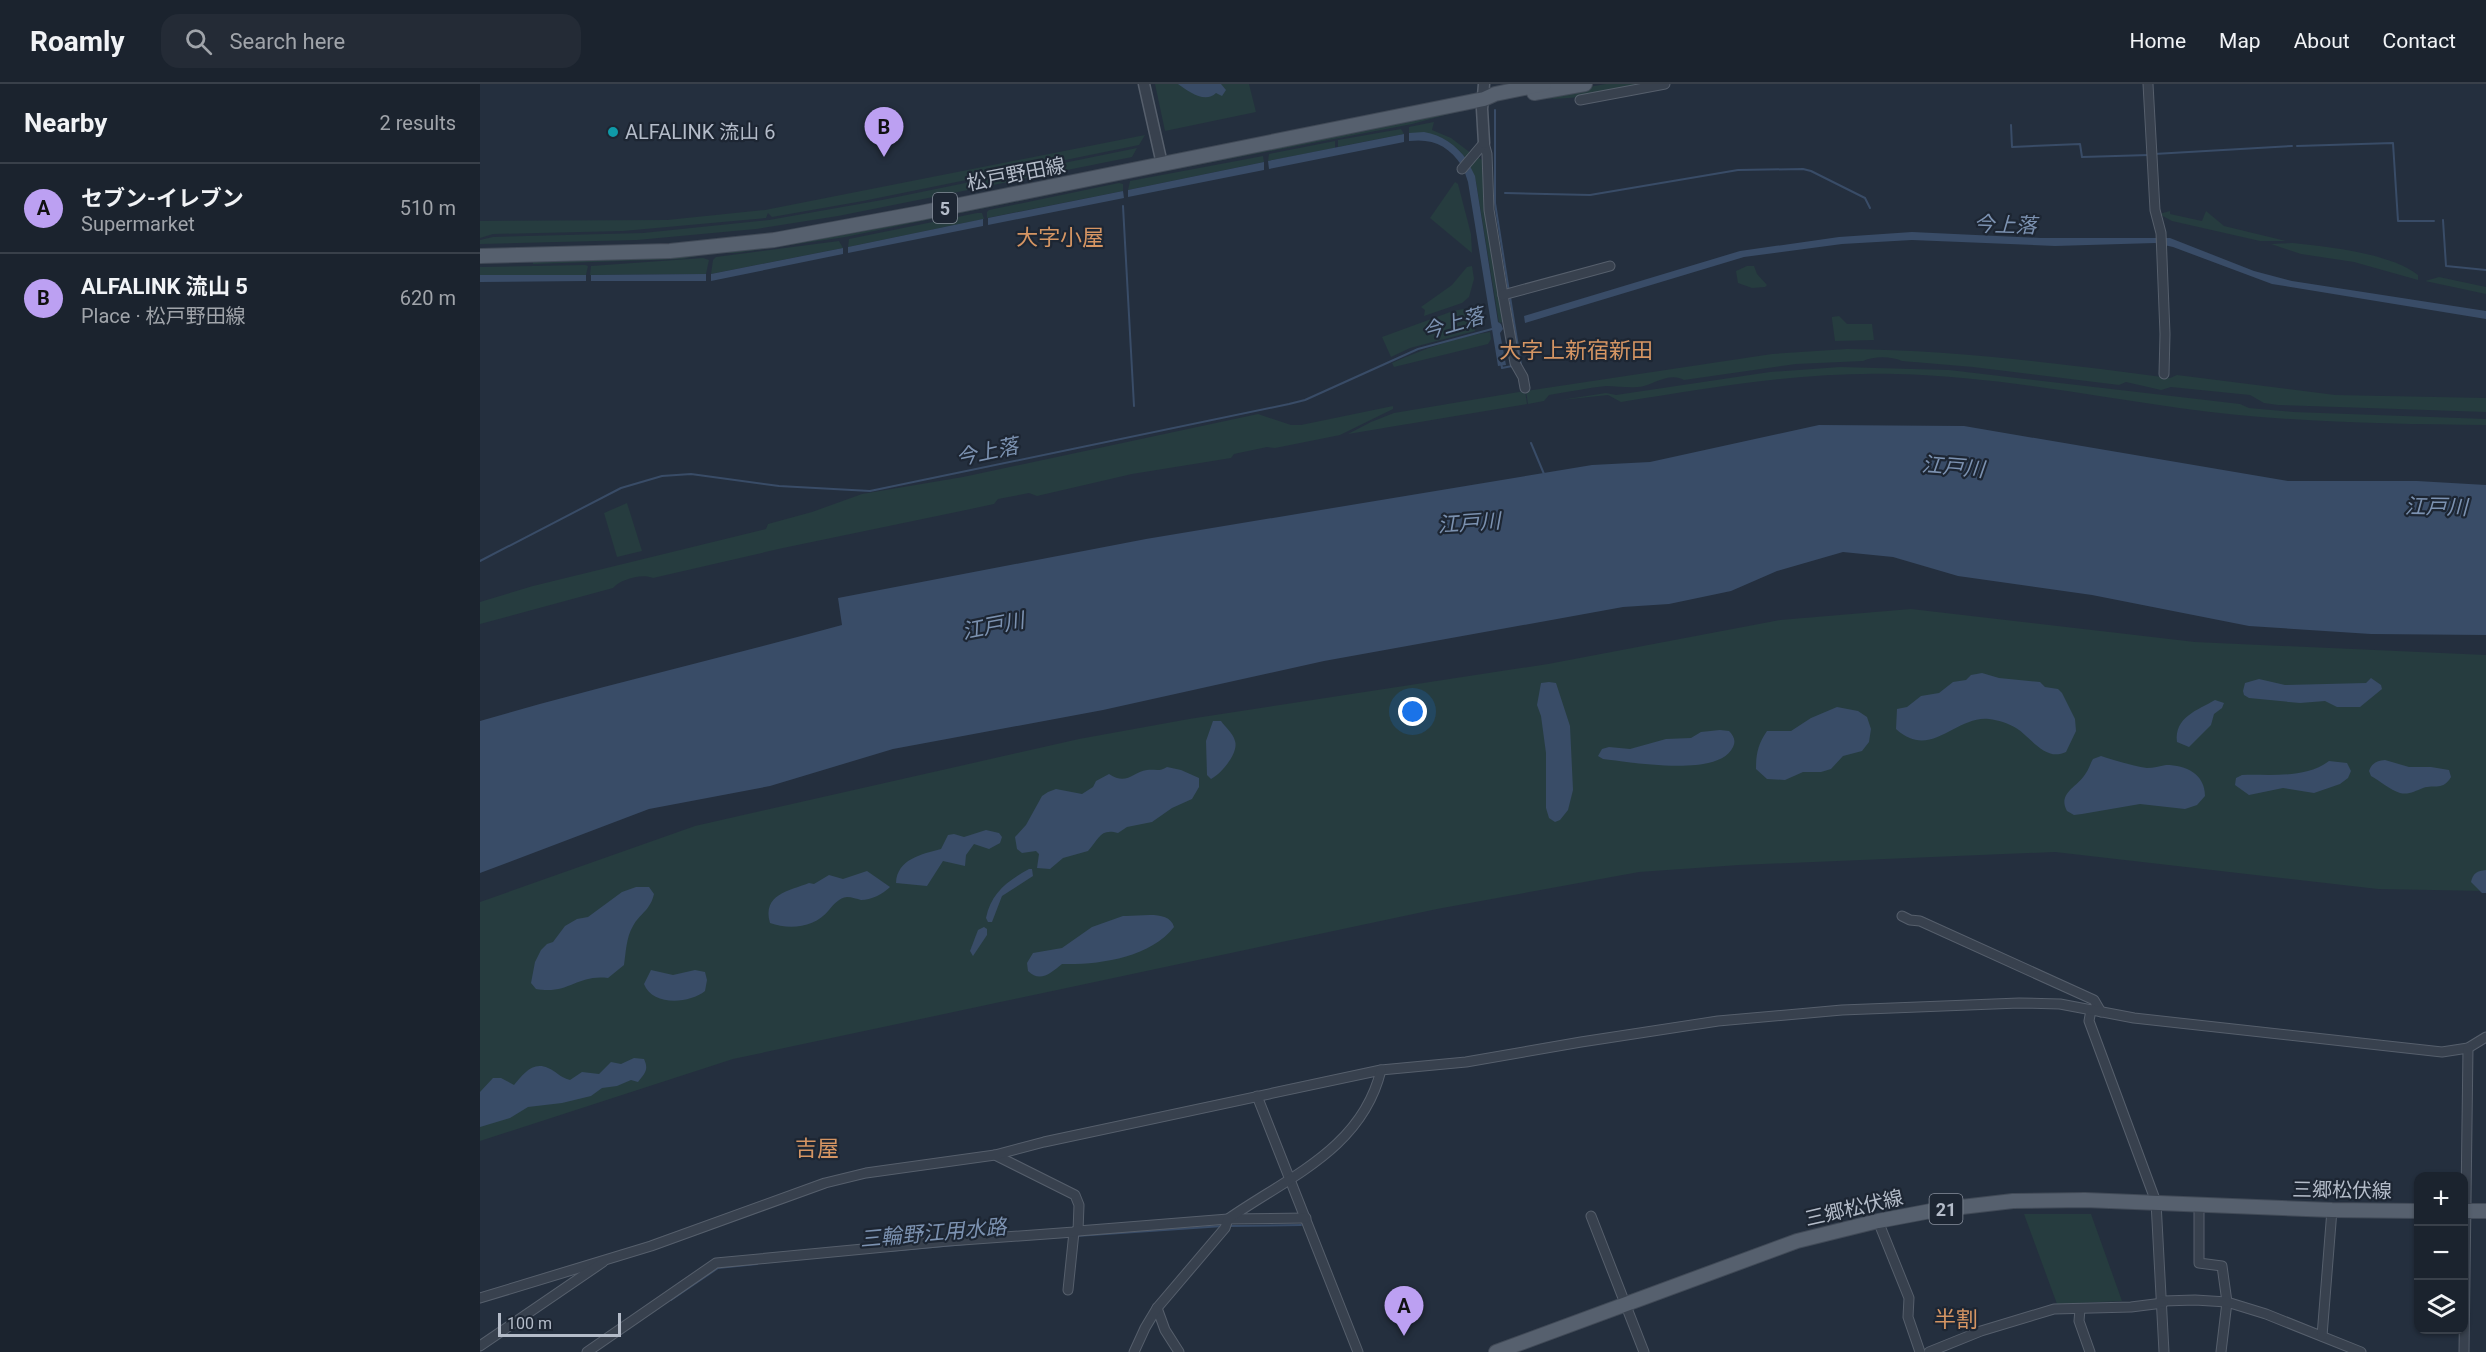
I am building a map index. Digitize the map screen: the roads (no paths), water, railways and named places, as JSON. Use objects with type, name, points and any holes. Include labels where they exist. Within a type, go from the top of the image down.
[{"type":"main road","name":"松戸野田線","points":[[480,256],[670,251],[774,240],[920,213],[1484,99],[1496,94],[1544,84]]},
{"type":"main road","name":"松戸野田線","points":[[1484,99],[1496,100],[1585,84]]},
{"type":"main road","name":"三郷松伏線","points":[[1496,1352],[1797,1241],[1878,1221],[1936,1210],[2013,1201],[2085,1200],[2414,1211]]},
{"type":"main road","points":[[2468,1211],[2486,1211]]},
{"type":"street","points":[[1144,84],[1162,164]]},
{"type":"street","points":[[1484,84],[1484,143],[1487,154],[1490,210],[1508,294],[1516,365],[1523,377],[1525,388]]},
{"type":"street","points":[[1580,100],[1665,84]]},
{"type":"street","points":[[2148,84],[2155,210],[2161,233],[2162,249],[2164,374]]},
{"type":"street","points":[[1462,169],[1484,143]]},
{"type":"street","points":[[1508,294],[1610,266]]},
{"type":"street","points":[[1902,916],[1920,921],[2094,999],[2101,1012]]},
{"type":"street","points":[[480,1298],[608,1259],[825,1184],[866,1173],[995,1155],[1044,1142],[1381,1070],[1466,1062],[1696,1024],[1842,1010],[2019,1003],[2061,1004],[2101,1012],[2373,1046],[2442,1052],[2468,1048],[2486,1037]]},
{"type":"street","points":[[2091,1010],[2090,1021],[2156,1202],[2164,1352]]},
{"type":"street","points":[[2465,1172],[2468,1048]]},
{"type":"street","points":[[1134,1352],[1157,1308],[1225,1228],[1228,1219],[1290,1181],[1337,1146],[1372,1097],[1381,1070]]},
{"type":"street","points":[[1257,1096],[1358,1352]]},
{"type":"street","points":[[995,1155],[1075,1195],[1079,1205],[1068,1290]]},
{"type":"street","points":[[2199,1204],[2199,1263],[2222,1266],[2227,1302],[2221,1352]]},
{"type":"street","points":[[2322,1335],[2332,1210]]},
{"type":"street","points":[[1591,1216],[1644,1352]]},
{"type":"street","points":[[587,1352],[716,1263],[1228,1219],[1306,1218]]},
{"type":"street","points":[[1878,1221],[1909,1298],[1908,1317],[1920,1352]]},
{"type":"street","points":[[2464,1226],[2464,1352]]},
{"type":"street","points":[[480,1346],[608,1259]]},
{"type":"street","points":[[1929,1352],[1981,1331],[2054,1309],[2131,1308],[2163,1302],[2195,1300],[2227,1302],[2266,1314],[2361,1352]]},
{"type":"street","points":[[1157,1308],[1165,1330],[1179,1352]]},
{"type":"street","points":[[2080,1309],[2079,1321],[2090,1352]]},
{"type":"water","points":[[1178,84],[1221,84],[1226,90],[1222,96],[1216,93],[1202,97]]},
{"type":"water","points":[[1424,132],[1448,142],[1467,160],[1462,166],[1452,153],[1440,145],[1426,141],[1409,141],[1409,133]]},
{"type":"water","points":[[1404,134],[1404,142],[1269,169],[1268,161]]},
{"type":"water","points":[[1264,162],[1264,170],[1128,197],[1128,190]]},
{"type":"water","points":[[1469,164],[1475,176],[1498,322],[1503,329],[1500,333],[1506,365],[1498,366],[1468,182],[1464,170]]},
{"type":"water","points":[[1123,191],[1124,198],[988,225],[988,218]]},
{"type":"water","points":[[983,219],[983,226],[848,253],[848,247]]},
{"type":"water","points":[[1912,232],[2041,238],[2170,238],[2254,271],[2292,281],[2486,311],[2486,319],[2272,284],[2173,247],[2155,243],[2055,246],[1912,240],[1842,244],[1744,257],[1525,323],[1524,316],[1740,251],[1839,237]]},
{"type":"water","points":[[843,248],[843,254],[711,281],[711,274]]},
{"type":"water","points":[[706,274],[706,281],[591,281],[591,275]]},
{"type":"water","points":[[480,275],[586,275],[586,281],[480,282]]},
{"type":"water","name":"江戸川","points":[[1819,425],[1964,426],[2288,481],[2417,481],[2486,485],[2486,635],[2371,634],[2249,626],[2092,595],[1958,576],[1893,557],[1843,552],[1777,571],[1731,591],[1669,604],[1623,607],[1324,661],[1103,710],[893,749],[770,786],[649,809],[480,873],[480,721],[842,625],[838,598],[1146,539],[1592,465],[1650,462]]},
{"type":"water","points":[[1982,673],[1999,678],[2040,682],[2045,687],[2058,689],[2075,719],[2076,731],[2066,752],[2051,754],[2013,726],[1989,719],[1965,723],[1932,739],[1909,738],[1896,729],[1897,709],[1907,707],[1921,696],[1939,693],[1953,682],[1966,680],[1971,675]]},
{"type":"water","points":[[2371,678],[2381,685],[2382,689],[2360,707],[2337,707],[2325,701],[2300,703],[2249,698],[2244,695],[2243,691],[2245,683],[2259,679],[2285,685],[2366,683]]},
{"type":"water","points":[[1541,683],[1556,683],[1570,726],[1573,790],[1568,810],[1560,820],[1555,822],[1549,818],[1546,808],[1546,753],[1541,716],[1537,705]]},
{"type":"water","points":[[2215,700],[2224,703],[2222,708],[2214,714],[2211,725],[2189,747],[2177,742],[2177,733],[2183,720]]},
{"type":"water","points":[[1837,707],[1858,711],[1867,717],[1871,729],[1869,742],[1862,751],[1843,756],[1831,769],[1821,772],[1803,772],[1785,780],[1767,779],[1756,769],[1758,749],[1767,731],[1791,731],[1811,718]]},
{"type":"water","points":[[1213,721],[1221,721],[1233,735],[1236,746],[1228,763],[1211,779],[1207,775],[1206,741]]},
{"type":"water","points":[[1729,731],[1734,739],[1734,745],[1725,757],[1711,762],[1693,765],[1653,765],[1603,759],[1598,756],[1602,749],[1609,747],[1630,749],[1666,739],[1691,738],[1701,732]]},
{"type":"water","points":[[2101,756],[2147,768],[2173,765],[2187,769],[2202,782],[2205,796],[2197,805],[2185,809],[2140,804],[2074,815],[2067,811],[2065,799],[2087,771],[2093,759]]},
{"type":"water","points":[[2385,760],[2409,767],[2449,770],[2451,777],[2442,786],[2400,793],[2371,776],[2369,771],[2373,764]]},
{"type":"water","points":[[2329,761],[2347,763],[2351,771],[2348,778],[2340,784],[2314,793],[2283,788],[2249,795],[2235,785],[2236,778],[2242,775],[2299,773],[2320,767]]},
{"type":"water","points":[[1167,767],[1199,778],[1199,787],[1192,799],[1172,808],[1152,822],[1127,827],[1118,833],[1103,833],[1088,851],[1063,858],[1050,869],[1037,868],[1039,854],[1036,851],[1022,853],[1017,849],[1015,837],[1026,825],[1042,796],[1048,792],[1056,789],[1082,794],[1093,787],[1096,781],[1109,774],[1125,779],[1142,771],[1160,770]]},
{"type":"water","points":[[986,830],[999,833],[1002,837],[1000,843],[989,849],[974,844],[966,855],[965,866],[943,861],[927,886],[896,883],[897,875],[906,863],[941,849],[948,835],[964,837]]},
{"type":"water","points":[[1032,869],[1033,876],[1002,896],[992,922],[988,922],[986,918],[988,909],[996,895],[1007,883]]},
{"type":"water","points":[[2486,870],[2486,893],[2482,893],[2471,882],[2476,873]]},
{"type":"water","points":[[867,871],[890,887],[869,899],[847,897],[842,899],[817,921],[809,924],[793,927],[770,923],[770,906],[779,895],[809,883],[814,884],[829,875],[843,879]]},
{"type":"water","points":[[636,887],[649,887],[654,894],[650,904],[631,931],[624,965],[608,978],[588,979],[557,989],[536,989],[531,983],[535,962],[541,950],[553,942],[565,926],[577,919],[588,917],[622,892]]},
{"type":"water","points":[[1123,916],[1160,916],[1171,921],[1174,927],[1164,938],[1151,946],[1122,958],[1091,963],[1062,964],[1050,973],[1041,976],[1032,975],[1028,971],[1027,963],[1033,953],[1062,948],[1092,927]]},
{"type":"water","points":[[984,927],[987,929],[987,935],[973,956],[970,951],[978,930]]},
{"type":"water","points":[[651,970],[673,975],[695,970],[705,972],[707,980],[705,991],[690,998],[672,1001],[655,996],[644,984]]},
{"type":"water","points":[[634,1058],[644,1059],[646,1066],[638,1082],[631,1080],[617,1086],[602,1088],[591,1096],[562,1103],[528,1107],[510,1118],[480,1127],[480,1092],[493,1078],[501,1078],[514,1085],[528,1070],[542,1066],[570,1080],[582,1072],[599,1074],[611,1062],[621,1064]]},
{"type":"waterway","points":[[1495,110],[1495,203],[1509,292]]},
{"type":"waterway","points":[[2011,125],[2012,147],[2080,144],[2082,157],[2149,155]]},
{"type":"waterway","points":[[2297,146],[2393,143],[2398,221],[2434,221]]},
{"type":"waterway","points":[[2154,154],[2292,146]]},
{"type":"waterway","points":[[1505,193],[1590,195],[1738,170],[1803,169],[1865,198],[1870,208]]},
{"type":"waterway","points":[[1123,206],[1134,406]]},
{"type":"waterway","points":[[2443,220],[2446,266],[2486,270]]},
{"type":"waterway","points":[[1510,297],[1521,365]]},
{"type":"waterway","name":"今上落","points":[[480,561],[621,488],[662,476],[691,474],[779,486],[870,491],[1305,400],[1418,349],[1492,329]]},
{"type":"waterway","points":[[1501,362],[1502,368],[1512,366]]},
{"type":"waterway","points":[[1531,443],[1544,474]]},
{"type":"waterway","name":"三輪野江用水路","points":[[1229,1226],[1301,1225]]},
{"type":"waterway","name":"三輪野江用水路","points":[[1076,1236],[1223,1226]]},
{"type":"waterway","name":"三輪野江用水路","points":[[888,1251],[966,1244]]},
{"type":"waterway","name":"三輪野江用水路","points":[[671,1300],[718,1268],[757,1264]]},
{"type":"place","name":"ALFALINK 流山 6","points":[[613,132]]},
{"type":"place","name":"ALFALINK 流山 5","points":[[884,157]]},
{"type":"place","name":"セブン-イレブン","points":[[1404,1336]]},
{"type":"district","name":"大字小屋","points":[[1060,237]]},
{"type":"district","name":"大字上新宿新田","points":[[1576,350]]},
{"type":"district","name":"吉屋","points":[[817,1148]]},
{"type":"district","name":"半割","points":[[1956,1319]]}]
